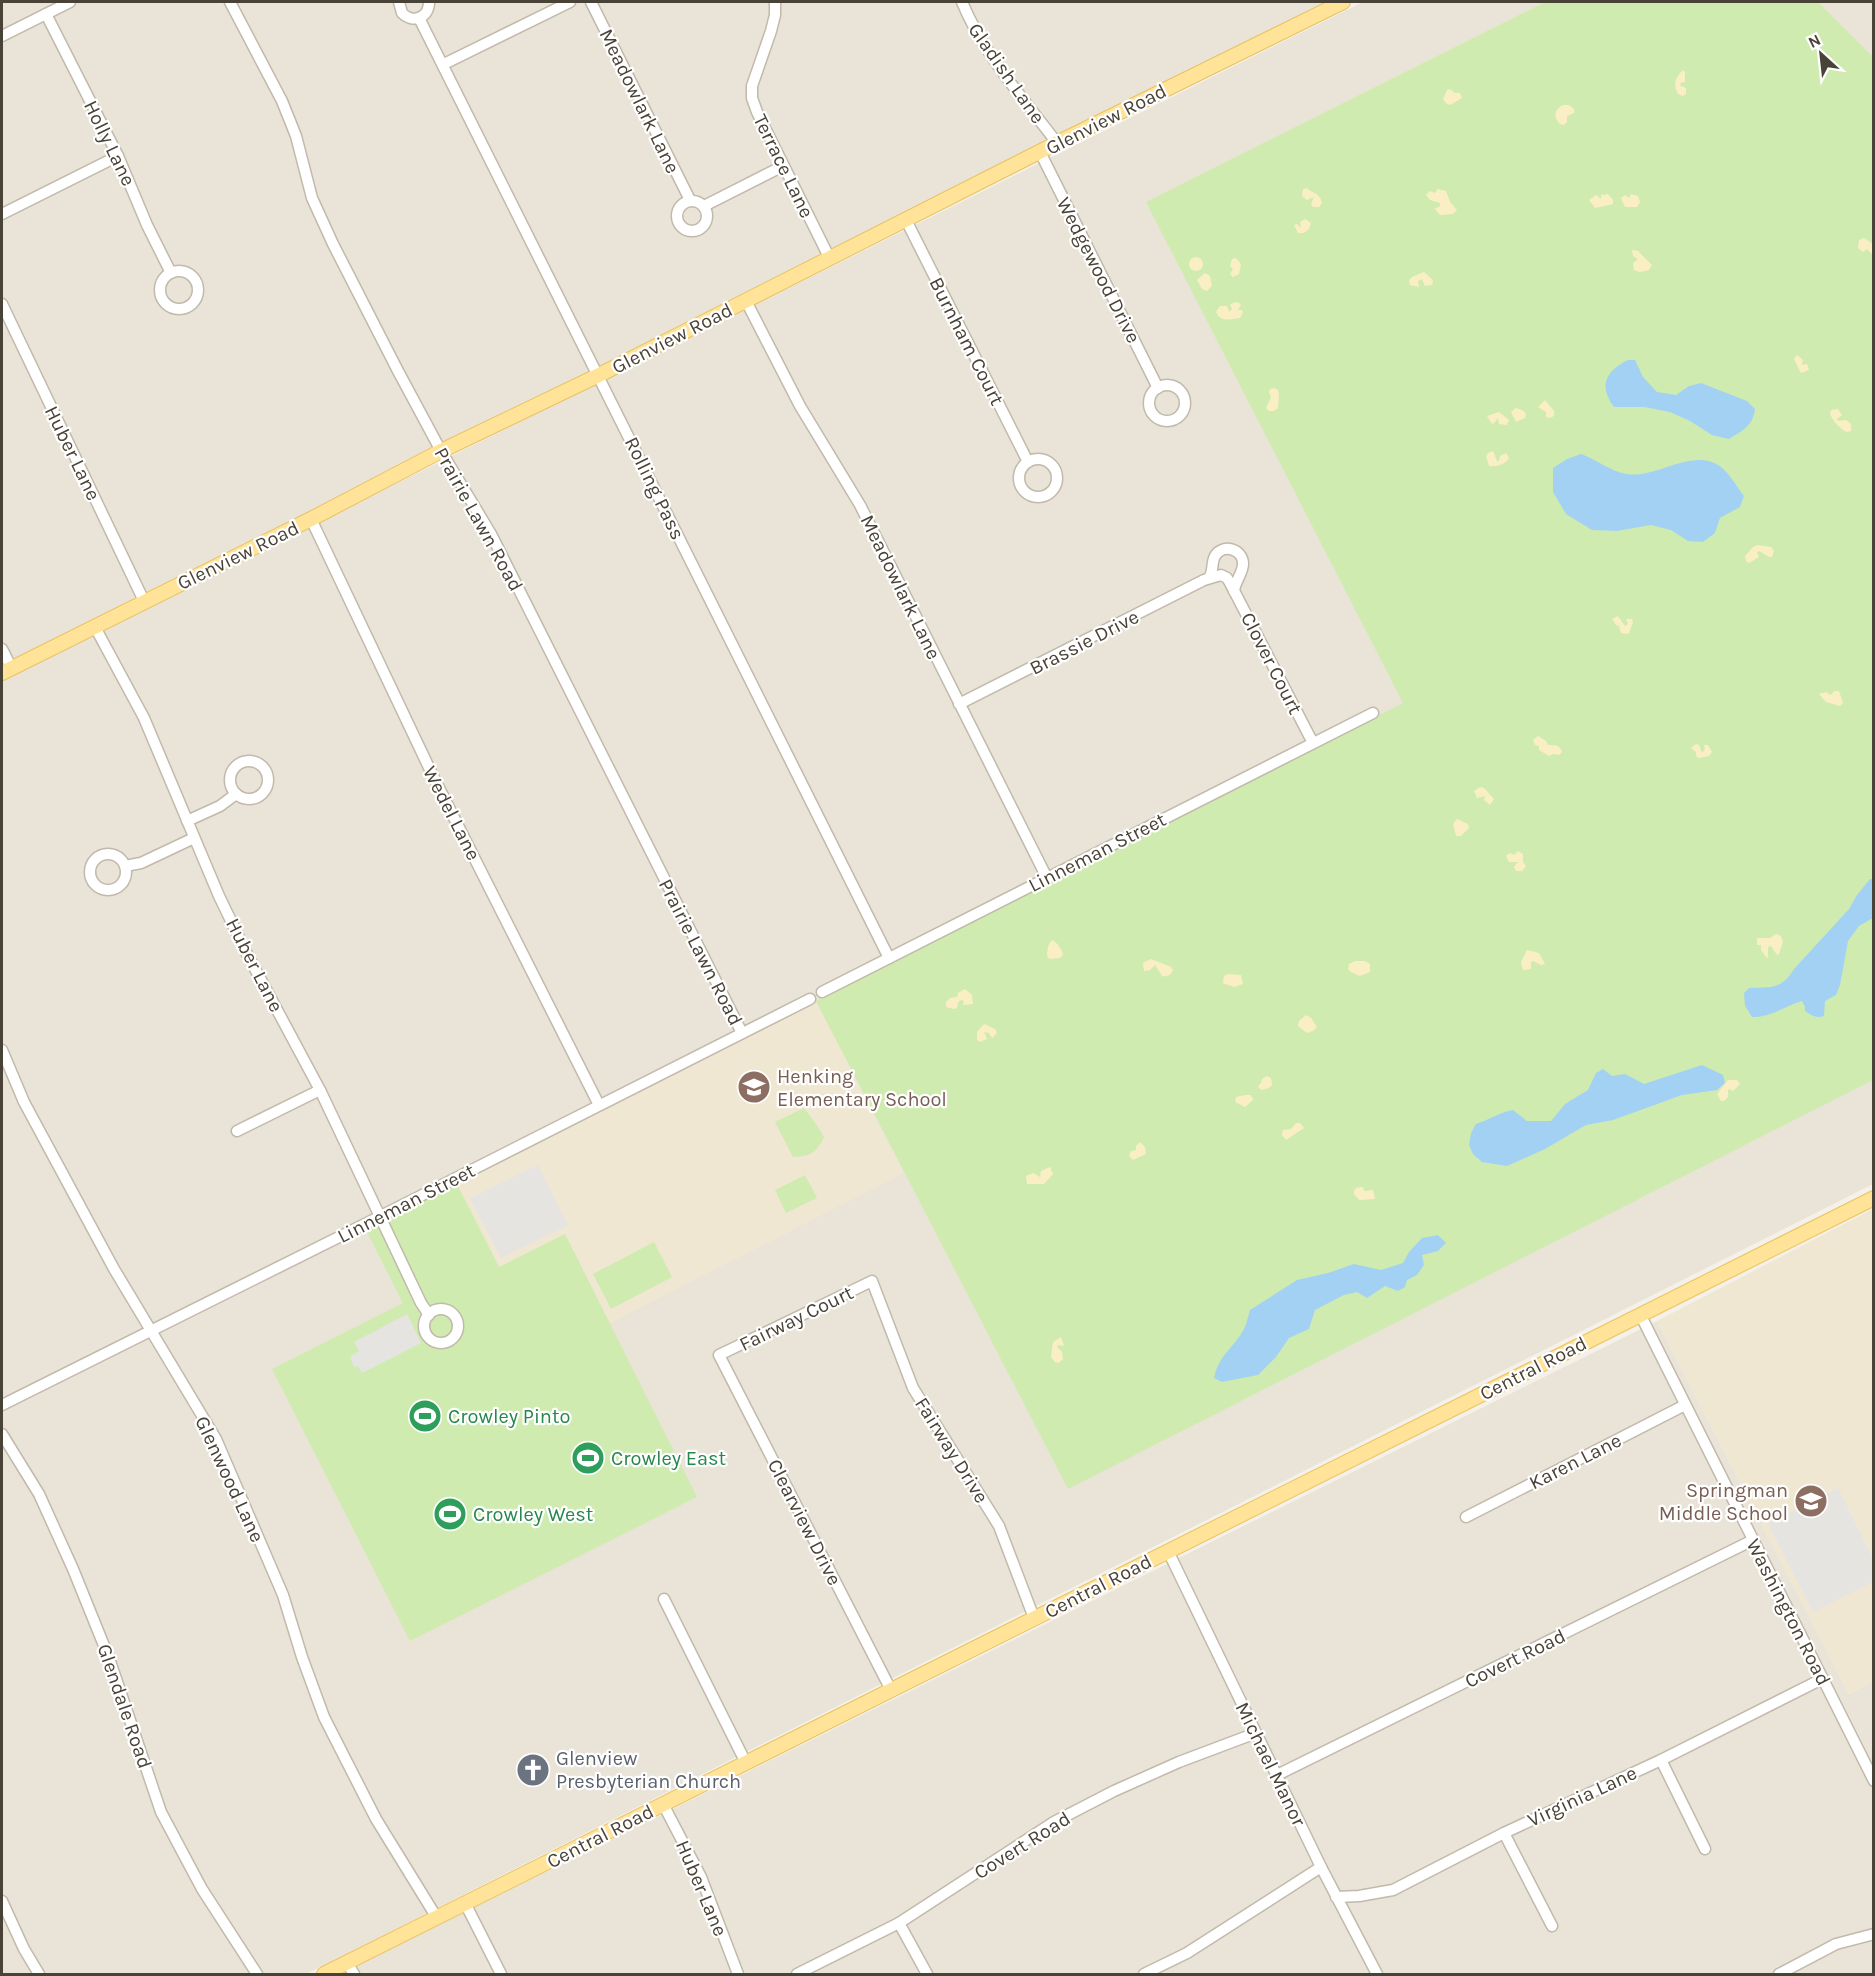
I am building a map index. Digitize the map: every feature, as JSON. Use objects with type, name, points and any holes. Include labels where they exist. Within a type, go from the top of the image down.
[{"type":"main road","name":"Glenview Road","points":[[7,671],[311,519],[441,451],[599,375],[1057,143],[1343,2]]},
{"type":"main road","name":"Central Road","points":[[324,1974],[351,1969],[465,1903],[1874,1198]]},
{"type":"street","points":[[2,36],[70,2]]},
{"type":"street","name":"Prairie Lawn Road","points":[[230,2],[296,136],[312,198],[398,371],[441,451],[491,534],[742,1033]]},
{"type":"street","name":"Rolling Pass","points":[[399,2],[405,16],[419,18],[444,64],[889,958]]},
{"type":"street","points":[[419,18],[427,12],[429,2]]},
{"type":"street","points":[[444,64],[570,2]]},
{"type":"street","name":"Meadowlark Lane","points":[[591,2],[690,200]]},
{"type":"street","name":"Terrace Lane","points":[[775,2],[775,15],[752,86],[752,98],[783,166],[830,258]]},
{"type":"street","name":"Gladish Lane","points":[[962,2],[970,21],[1006,78],[1057,143]]},
{"type":"street","name":"Holly Lane","points":[[46,14],[118,156],[147,225],[171,273]]},
{"type":"street","name":"Wedgewood Drive","points":[[1040,152],[1158,388]]},
{"type":"street","points":[[2,214],[118,156]]},
{"type":"street","points":[[704,206],[783,166]]},
{"type":"street","points":[[690,200],[700,202],[707,215],[704,225],[696,231],[686,230],[678,223],[676,214],[681,205],[690,200]]},
{"type":"street","name":"Burnham Court","points":[[906,220],[1028,462]]},
{"type":"street","name":"Meadowlark Lane","points":[[746,301],[800,406],[860,505],[1047,878]]},
{"type":"street","name":"Huber Lane","points":[[2,304],[144,601]]},
{"type":"street","name":"Wedel Lane","points":[[311,519],[433,776],[599,1105]]},
{"type":"street","points":[[1225,549],[1238,552],[1243,561],[1241,571],[1232,587],[1227,578],[1221,575],[1209,578],[1213,572],[1216,554],[1225,549]]},
{"type":"street","name":"Brassie Drive","points":[[959,704],[1209,578]]},
{"type":"street","name":"Clover Court","points":[[1232,587],[1313,743]]},
{"type":"street","name":"Huber Lane","points":[[95,627],[144,718],[194,838],[246,952],[320,1090],[421,1303],[429,1315]]},
{"type":"street","points":[[2,648],[7,671]]},
{"type":"street","name":"Linneman Street","points":[[822,992],[1373,713]]},
{"type":"street","points":[[187,821],[220,806],[236,794]]},
{"type":"street","points":[[125,866],[141,863],[194,838]]},
{"type":"street","name":"Linneman Street","points":[[2,1405],[810,999]]},
{"type":"street","name":"Glenwood Lane","points":[[2,1050],[24,1102],[114,1269],[216,1439],[283,1595],[324,1717],[376,1819],[437,1918]]},
{"type":"street","points":[[237,1131],[320,1090]]},
{"type":"street","name":"Fairway Court","points":[[719,1355],[873,1281]]},
{"type":"street","name":"Fairway Drive","points":[[873,1281],[913,1388],[999,1526],[1034,1618]]},
{"type":"street","name":"Washington Road","points":[[1640,1314],[1874,1781]]},
{"type":"street","name":"Clearview Drive","points":[[719,1355],[891,1690]]},
{"type":"street","name":"Karen Lane","points":[[1466,1517],[1685,1405]]},
{"type":"street","name":"Glendale Road","points":[[2,1434],[39,1494],[73,1569],[109,1658],[161,1812],[202,1889],[257,1974]]},
{"type":"street","name":"Covert Road","points":[[1277,1775],[1753,1540]]},
{"type":"street","name":"Michael Manor","points":[[1168,1551],[1321,1867],[1377,1974]]},
{"type":"street","points":[[664,1599],[746,1763]]},
{"type":"street","name":"Virginia Lane","points":[[1336,1897],[1359,1896],[1393,1890],[1504,1833],[1661,1760],[1822,1679]]},
{"type":"street","name":"Covert Road","points":[[797,1974],[900,1923],[1054,1822],[1157,1772],[1256,1733]]},
{"type":"street","points":[[1661,1760],[1705,1849]]},
{"type":"street","name":"Huber Lane","points":[[663,1804],[701,1877],[738,1974]]},
{"type":"street","points":[[1504,1833],[1552,1926]]},
{"type":"street","points":[[1144,1974],[1187,1953],[1321,1867]]},
{"type":"street","points":[[2,1901],[24,1949],[39,1974]]},
{"type":"street","points":[[465,1903],[501,1974]]},
{"type":"street","points":[[900,1923],[927,1974]]},
{"type":"street","points":[[1779,1974],[1836,1944],[1874,1934]]},
{"type":"shaded area","points":[[2,2],[1327,2],[2,668]]},
{"type":"shaded area","points":[[1363,2],[1873,2],[1873,1184],[306,1974],[2,1974],[2,680]]},
{"type":"shaded area","name":"Henking Elementary School","points":[[816,1001],[904,1173],[610,1323],[565,1234],[499,1267],[457,1184]]},
{"type":"shaded area","points":[[538,1165],[568,1225],[501,1258],[470,1198]]},
{"type":"shaded area","name":"Springman Middle School","points":[[1873,1209],[1873,1681],[1849,1694],[1657,1321]]},
{"type":"shaded area","points":[[407,1314],[421,1343],[362,1373],[358,1366],[354,1367],[350,1357],[359,1351],[354,1342]]},
{"type":"shaded area","points":[[1657,1321],[1849,1694],[1873,1681],[1873,1974],[340,1974]]},
{"type":"shaded area","points":[[1838,1488],[1873,1559],[1873,1582],[1813,1612],[1768,1524]]},
{"type":"green space","points":[[1545,2],[1818,2],[1873,57],[1873,1080],[1068,1489],[816,1001],[1403,703],[1146,202]]},
{"type":"green space","points":[[804,1108],[824,1137],[812,1153],[793,1157],[775,1122]]},
{"type":"green space","points":[[805,1175],[817,1198],[786,1213],[775,1190]]},
{"type":"green space","points":[[457,1184],[499,1267],[565,1234],[697,1497],[410,1641],[272,1369],[403,1303],[366,1230]]},
{"type":"green space","points":[[654,1242],[672,1277],[611,1309],[593,1274]]},
{"type":"sand","points":[[1683,70],[1685,82],[1680,83],[1686,88],[1686,94],[1683,96],[1678,94],[1675,84]]},
{"type":"sand","points":[[1450,89],[1455,93],[1460,93],[1462,98],[1450,105],[1443,99],[1447,90]]},
{"type":"sand","points":[[1563,105],[1569,105],[1574,109],[1574,113],[1567,116],[1567,122],[1564,125],[1558,122],[1556,116],[1556,111]]},
{"type":"sand","points":[[1307,188],[1320,197],[1322,203],[1319,207],[1313,207],[1311,204],[1314,197],[1307,200],[1302,196],[1303,189]]},
{"type":"sand","points":[[1438,189],[1446,191],[1450,202],[1457,210],[1453,214],[1440,215],[1435,209],[1440,206],[1440,203],[1430,200],[1426,195],[1430,191],[1435,193]]},
{"type":"sand","points":[[1608,194],[1613,204],[1595,208],[1589,200],[1596,195],[1601,199],[1601,195]]},
{"type":"sand","points":[[1631,194],[1638,196],[1640,202],[1637,207],[1625,207],[1621,198],[1625,195],[1629,198]]},
{"type":"sand","points":[[1305,219],[1311,223],[1309,229],[1304,233],[1298,233],[1294,225],[1297,224],[1301,228],[1300,222]]},
{"type":"sand","points":[[1864,238],[1873,244],[1873,255],[1867,249],[1863,252],[1858,248],[1859,240]]},
{"type":"sand","points":[[1632,250],[1638,251],[1652,265],[1649,270],[1640,272],[1634,270],[1633,263],[1638,259],[1633,256]]},
{"type":"sand","points":[[1196,257],[1201,259],[1203,264],[1201,269],[1196,271],[1191,269],[1189,264],[1191,259]]},
{"type":"sand","points":[[1236,258],[1241,264],[1239,274],[1233,277],[1230,274],[1233,269],[1230,266],[1232,259]]},
{"type":"sand","points":[[1424,272],[1433,280],[1432,285],[1425,286],[1422,279],[1418,281],[1419,287],[1410,285],[1409,280],[1412,277]]},
{"type":"sand","points":[[1205,273],[1210,276],[1212,286],[1207,291],[1202,289],[1197,280]]},
{"type":"sand","points":[[1237,302],[1241,304],[1238,310],[1243,312],[1240,318],[1220,318],[1216,312],[1220,306],[1227,306],[1229,312],[1232,309],[1230,304]]},
{"type":"sand","points":[[1797,355],[1803,360],[1802,365],[1807,364],[1809,370],[1801,373],[1794,359]]},
{"type":"sand","points":[[1274,388],[1279,394],[1278,408],[1269,411],[1266,408],[1271,397],[1269,392]]},
{"type":"sand","points":[[1545,400],[1554,411],[1554,416],[1550,418],[1546,417],[1546,412],[1538,407]]},
{"type":"sand","points":[[1516,408],[1524,411],[1526,415],[1525,418],[1516,422],[1511,412]]},
{"type":"sand","points":[[1838,409],[1842,415],[1837,419],[1838,421],[1846,420],[1851,424],[1851,431],[1847,432],[1842,429],[1831,417],[1831,410]]},
{"type":"sand","points":[[1499,412],[1509,420],[1507,425],[1499,424],[1498,418],[1492,424],[1487,416]]},
{"type":"sand","points":[[1493,451],[1497,461],[1506,453],[1509,458],[1500,465],[1489,466],[1486,457]]},
{"type":"sand","points":[[1758,545],[1771,547],[1774,551],[1772,557],[1759,551],[1757,553],[1759,557],[1749,563],[1745,556]]},
{"type":"sand","points":[[1618,616],[1625,626],[1628,624],[1626,619],[1632,619],[1629,633],[1621,633],[1619,626],[1612,619]]},
{"type":"sand","points":[[1834,691],[1839,691],[1843,703],[1840,706],[1826,702],[1819,694],[1826,692],[1831,695]]},
{"type":"sand","points":[[1538,736],[1548,745],[1558,746],[1562,752],[1559,755],[1549,756],[1539,750],[1539,746],[1535,745],[1533,740]]},
{"type":"sand","points":[[1696,744],[1699,745],[1702,753],[1705,749],[1704,745],[1708,745],[1712,752],[1709,756],[1699,758],[1691,748]]},
{"type":"sand","points":[[1480,787],[1484,788],[1494,799],[1490,805],[1484,800],[1485,796],[1477,798],[1474,791]]},
{"type":"sand","points":[[1457,819],[1468,824],[1469,828],[1461,836],[1456,836],[1453,824]]},
{"type":"sand","points":[[1518,851],[1523,854],[1523,862],[1526,866],[1522,871],[1516,871],[1514,867],[1518,862],[1509,862],[1506,856],[1510,853],[1514,855]]},
{"type":"sand","points":[[1776,934],[1781,936],[1783,942],[1779,954],[1777,955],[1771,946],[1768,947],[1768,958],[1761,950],[1761,945],[1757,945],[1757,938],[1770,938]]},
{"type":"sand","points":[[1052,940],[1062,951],[1063,955],[1060,958],[1049,959],[1047,955],[1048,946]]},
{"type":"sand","points":[[1527,950],[1539,953],[1545,964],[1541,965],[1533,961],[1531,969],[1523,970],[1521,962]]},
{"type":"sand","points":[[1151,959],[1171,967],[1173,970],[1171,974],[1162,976],[1155,965],[1150,970],[1144,971],[1143,963]]},
{"type":"sand","points":[[1355,961],[1365,961],[1370,964],[1370,972],[1360,976],[1351,972],[1348,969],[1349,964]]},
{"type":"sand","points":[[1241,975],[1243,984],[1234,987],[1223,983],[1224,976]]},
{"type":"sand","points":[[965,989],[972,995],[973,1004],[963,1005],[964,1001],[961,1000],[957,1008],[946,1007],[946,1002],[950,998],[957,997],[958,993]]},
{"type":"sand","points":[[1306,1015],[1317,1027],[1307,1033],[1298,1026],[1299,1021]]},
{"type":"sand","points":[[984,1024],[995,1029],[997,1033],[992,1038],[989,1033],[984,1032],[987,1039],[980,1042],[977,1040],[977,1032]]},
{"type":"sand","points":[[1267,1076],[1271,1078],[1272,1085],[1261,1090],[1258,1086]]},
{"type":"sand","points":[[1728,1080],[1737,1080],[1740,1084],[1733,1091],[1729,1089],[1728,1097],[1721,1101],[1717,1094]]},
{"type":"sand","points":[[1251,1095],[1253,1100],[1245,1107],[1235,1102],[1236,1097]]},
{"type":"sand","points":[[1296,1123],[1300,1123],[1304,1128],[1286,1140],[1282,1135],[1283,1130],[1291,1129]]},
{"type":"sand","points":[[1140,1142],[1145,1147],[1146,1154],[1133,1160],[1129,1156]]},
{"type":"sand","points":[[1050,1167],[1053,1174],[1044,1184],[1027,1184],[1026,1176],[1033,1173],[1040,1177],[1041,1171]]},
{"type":"sand","points":[[1363,1187],[1364,1191],[1373,1190],[1375,1199],[1359,1200],[1354,1191],[1356,1188]]},
{"type":"sand","points":[[1061,1337],[1064,1346],[1058,1345],[1057,1347],[1062,1352],[1063,1359],[1059,1363],[1051,1357],[1053,1342]]},
{"type":"water","points":[[1628,360],[1635,360],[1643,377],[1657,392],[1676,395],[1689,386],[1701,383],[1747,401],[1755,409],[1752,420],[1729,439],[1712,435],[1670,412],[1644,407],[1614,407],[1606,392],[1607,379],[1614,369]]},
{"type":"water","points":[[1581,454],[1615,471],[1627,474],[1650,472],[1687,461],[1710,461],[1724,470],[1744,496],[1740,507],[1720,518],[1715,533],[1703,542],[1688,541],[1671,530],[1651,525],[1617,531],[1592,530],[1566,514],[1553,492],[1553,468]]},
{"type":"water","points":[[1870,879],[1873,879],[1873,918],[1859,926],[1848,941],[1840,985],[1836,995],[1825,1001],[1824,1016],[1816,1017],[1805,1011],[1802,1001],[1771,1014],[1752,1017],[1745,1006],[1744,993],[1749,988],[1775,986],[1785,981],[1849,909]]},
{"type":"water","points":[[1702,1065],[1723,1075],[1725,1083],[1717,1090],[1682,1095],[1613,1120],[1586,1125],[1545,1149],[1507,1166],[1482,1162],[1473,1154],[1469,1145],[1471,1133],[1476,1124],[1508,1111],[1513,1110],[1527,1121],[1551,1121],[1565,1104],[1588,1090],[1596,1073],[1603,1069],[1612,1076],[1625,1074],[1644,1084]]},
{"type":"water","points":[[1438,1235],[1446,1243],[1438,1251],[1422,1255],[1424,1265],[1417,1275],[1407,1280],[1405,1287],[1398,1291],[1385,1286],[1367,1298],[1357,1292],[1344,1295],[1315,1310],[1309,1329],[1289,1338],[1276,1357],[1258,1375],[1222,1382],[1214,1378],[1219,1363],[1244,1329],[1250,1310],[1297,1280],[1354,1264],[1381,1270],[1403,1263],[1409,1252],[1422,1238]]},
{"type":"place","name":"Henking Elementary School","points":[[754,1087]]},
{"type":"place","name":"Crowley Pinto","points":[[425,1416]]},
{"type":"place","name":"Crowley East","points":[[588,1458]]},
{"type":"place","name":"Springman Middle School","points":[[1811,1501]]},
{"type":"place","name":"Crowley West","points":[[450,1514]]},
{"type":"place","name":"Glenview Presbyterian Church","points":[[533,1770]]}]
